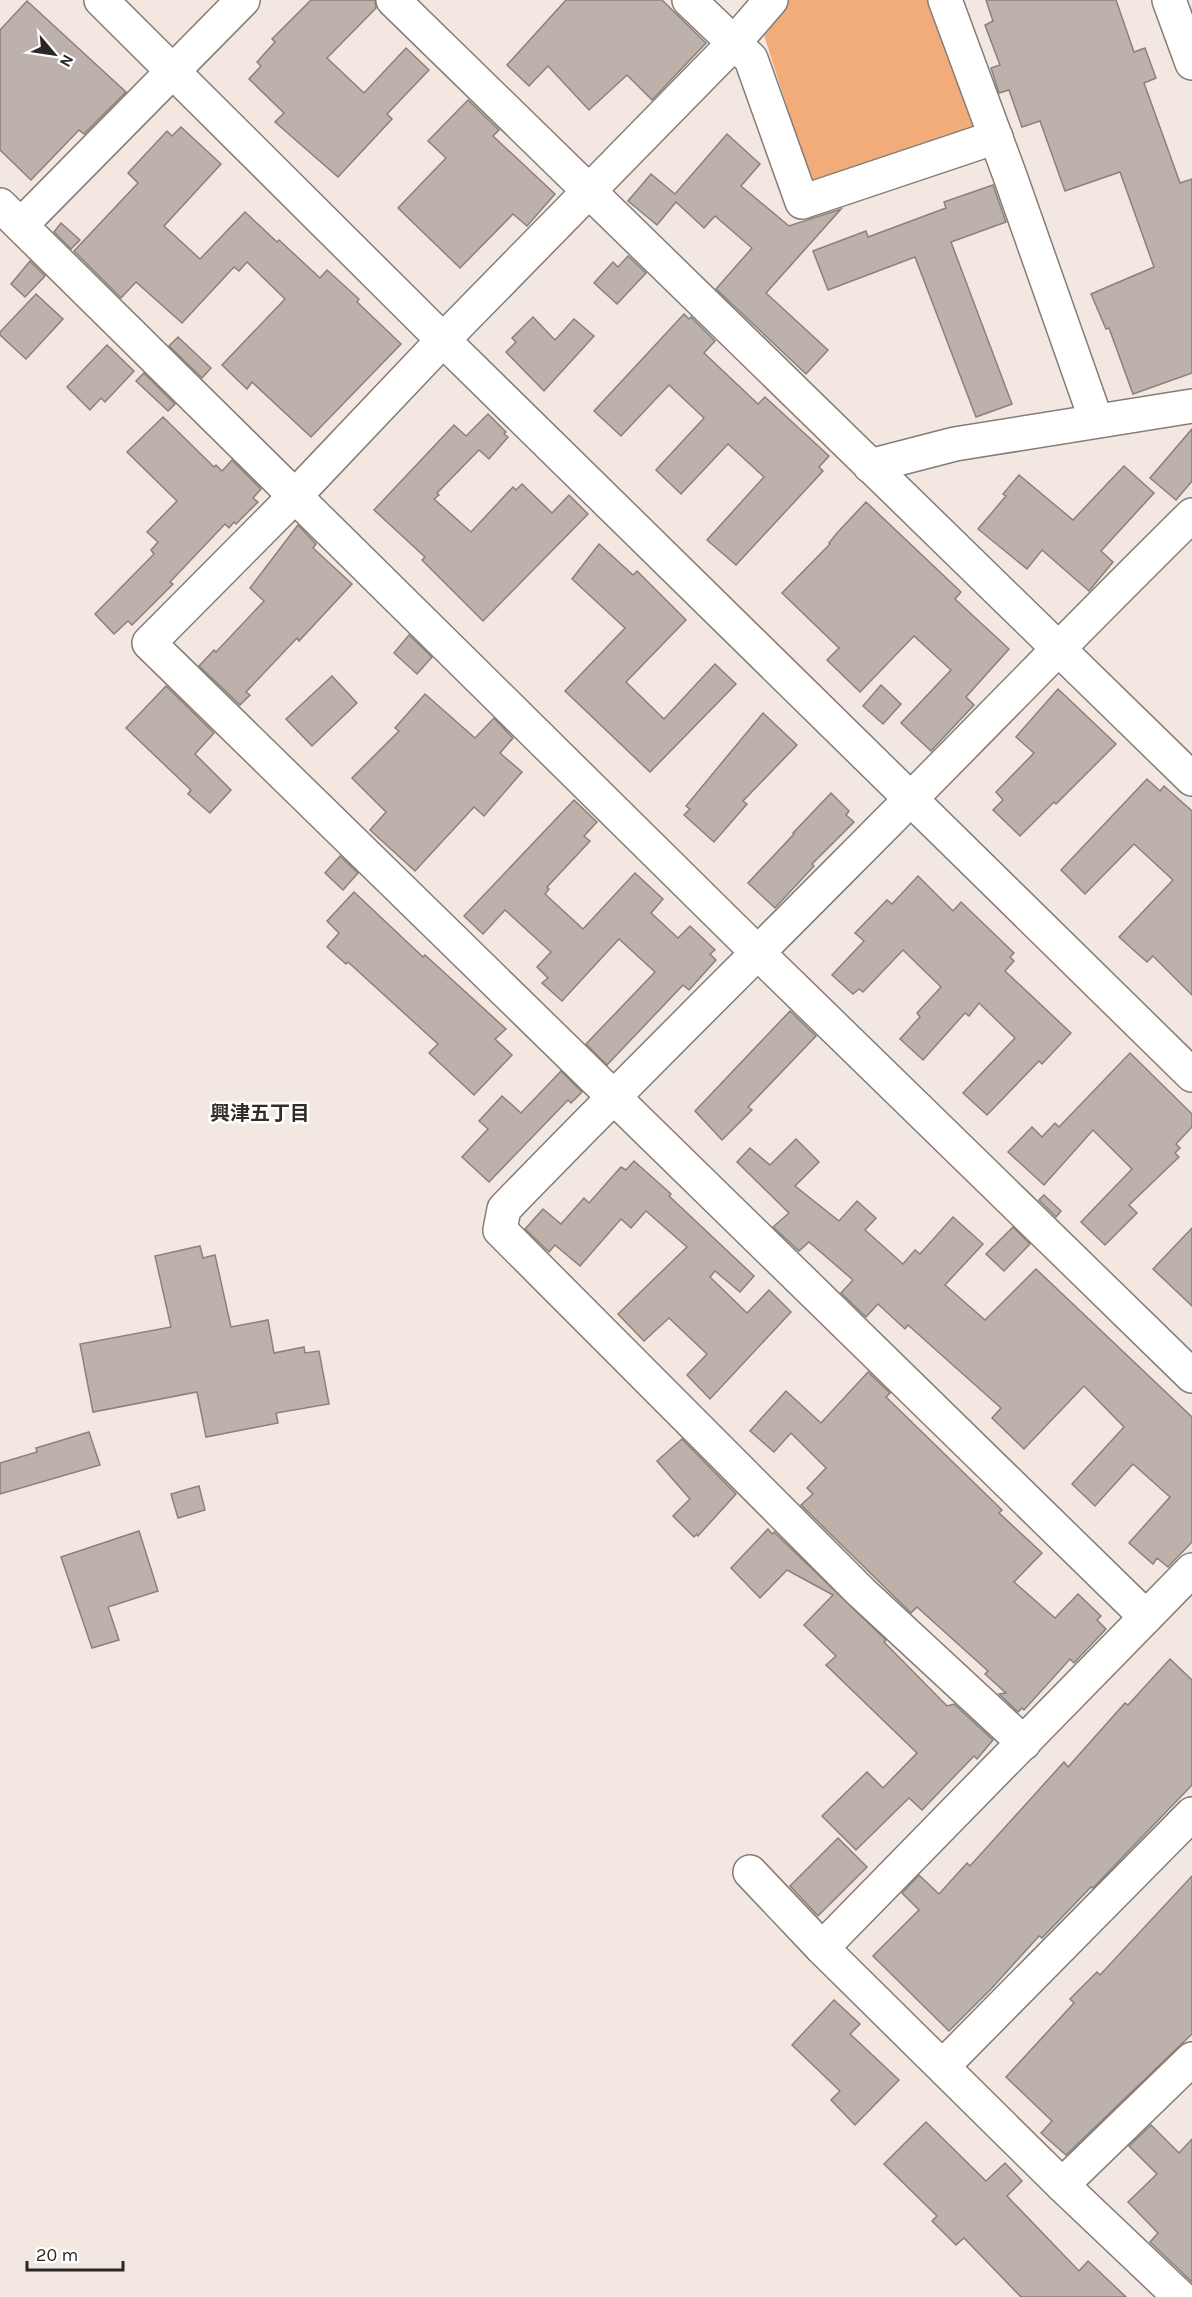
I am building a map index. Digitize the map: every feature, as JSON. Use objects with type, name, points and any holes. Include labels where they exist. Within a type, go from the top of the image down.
[{"type":"street","points":[[100,0],[1192,1075]]},
{"type":"street","points":[[243,0],[173,70],[10,215],[758,953],[1192,1376]]},
{"type":"street","points":[[393,0],[1192,779]]},
{"type":"street","points":[[689,0],[750,59],[802,202],[996,137]]},
{"type":"street","points":[[771,0],[733,44],[443,340],[296,496],[149,643],[1146,1617]]},
{"type":"street","points":[[945,0],[1096,420]]},
{"type":"street","points":[[1169,0],[1192,63]]},
{"type":"street","points":[[870,466],[955,444],[1192,406]]},
{"type":"street","points":[[1024,1743],[861,1592],[500,1230],[504,1209],[613,1096],[1192,515]]},
{"type":"street","points":[[822,1948],[1192,1570]]},
{"type":"street","points":[[943,2066],[1192,1814]]},
{"type":"street","points":[[750,1872],[822,1948],[1062,2185],[1180,2297]]},
{"type":"street","points":[[1062,2185],[1192,2059]]},
{"type":"shaded area","points":[[786,0],[930,0],[976,126],[812,185],[761,26]]},
{"type":"building","points":[[311,0],[375,0],[376,8],[327,58],[364,93],[406,48],[429,70],[387,114],[392,119],[338,177],[275,122],[284,113],[249,79],[261,66],[257,62],[275,42],[272,39]]},
{"type":"building","points":[[566,0],[662,0],[706,43],[652,100],[627,75],[589,110],[548,66],[529,86],[507,65]]},
{"type":"building","points":[[986,0],[1116,0],[1134,52],[1145,48],[1156,78],[1144,83],[1180,183],[1192,179],[1192,373],[1133,394],[1109,328],[1106,329],[1091,294],[1154,267],[1120,172],[1065,191],[1040,121],[1022,127],[1009,90],[999,93],[991,68],[1000,65],[985,25],[993,21]]},
{"type":"building","points":[[27,1],[126,92],[84,134],[79,130],[31,180],[0,150],[0,30]]},
{"type":"building","points":[[468,100],[499,130],[493,136],[555,194],[527,226],[513,214],[460,268],[398,208],[446,158],[428,141]]},
{"type":"building","points":[[181,127],[221,164],[164,226],[200,259],[245,212],[320,278],[327,270],[359,299],[357,302],[401,344],[311,437],[252,382],[247,389],[222,365],[285,299],[247,262],[239,271],[234,267],[182,323],[136,282],[121,298],[74,251],[138,183],[128,173],[167,131],[172,136]]},
{"type":"building","points":[[727,134],[760,164],[741,186],[789,226],[841,209],[766,293],[828,350],[806,374],[716,289],[752,248],[715,216],[704,228],[676,202],[657,225],[628,201],[651,174],[675,194]]},
{"type":"building","points":[[993,185],[1006,222],[951,242],[1012,404],[976,417],[915,257],[828,290],[813,251],[866,231],[868,237],[946,208],[944,202]]},
{"type":"building","points":[[61,223],[80,240],[71,249],[54,232]]},
{"type":"building","points":[[628,256],[646,273],[617,304],[594,283],[613,262],[618,267]]},
{"type":"building","points":[[30,261],[45,276],[25,297],[11,284]]},
{"type":"building","points":[[36,294],[63,319],[26,359],[0,335],[0,332]]},
{"type":"building","points":[[684,314],[689,319],[691,317],[715,341],[704,353],[758,404],[765,397],[829,456],[819,467],[823,471],[736,565],[707,540],[764,477],[728,444],[681,494],[656,470],[704,418],[669,385],[621,436],[594,411]]},
{"type":"building","points":[[533,317],[555,340],[574,319],[594,336],[544,391],[506,352],[516,342],[512,338]]},
{"type":"building","points":[[178,337],[211,368],[202,378],[169,346]]},
{"type":"building","points":[[107,345],[134,371],[105,402],[101,398],[90,410],[67,387]]},
{"type":"building","points":[[144,373],[175,404],[168,411],[136,381]]},
{"type":"building","points":[[488,414],[508,437],[489,459],[479,450],[437,493],[439,495],[434,499],[471,532],[513,487],[516,490],[522,484],[552,513],[569,495],[588,514],[483,621],[422,560],[425,557],[374,510],[454,425],[466,436]]},
{"type":"building","points":[[163,417],[214,467],[216,465],[222,471],[232,460],[261,489],[253,498],[258,502],[236,524],[234,522],[229,528],[225,524],[170,582],[173,584],[132,625],[128,621],[114,634],[95,614],[154,554],[151,550],[158,542],[147,532],[177,501],[127,452]]},
{"type":"building","points":[[1192,429],[1192,481],[1176,500],[1150,478]]},
{"type":"building","points":[[1124,466],[1154,493],[1101,551],[1113,562],[1089,591],[1042,550],[1027,569],[978,529],[1006,496],[1003,494],[1019,475],[1073,520]]},
{"type":"building","points":[[866,502],[961,592],[955,599],[1009,649],[966,697],[974,705],[931,751],[901,723],[951,670],[914,636],[860,692],[827,660],[839,648],[782,593],[830,544],[837,533]]},
{"type":"building","points":[[298,525],[316,544],[313,548],[352,584],[299,641],[297,638],[246,692],[250,695],[240,705],[199,666],[214,650],[216,652],[264,601],[250,588]]},
{"type":"building","points":[[599,544],[633,575],[637,571],[686,620],[626,682],[664,719],[715,664],[736,684],[650,772],[565,691],[625,628],[572,579]]},
{"type":"building","points":[[409,635],[432,657],[417,674],[394,653]]},
{"type":"building","points":[[332,676],[357,703],[312,746],[286,719]]},
{"type":"building","points":[[881,685],[901,704],[883,724],[863,706]]},
{"type":"building","points":[[166,686],[214,733],[195,754],[231,790],[210,813],[188,794],[191,790],[126,728]]},
{"type":"building","points":[[1058,689],[1116,744],[1056,804],[1054,802],[1020,836],[993,810],[1003,800],[996,792],[1034,753],[1016,737]]},
{"type":"building","points":[[425,694],[475,738],[494,718],[513,738],[500,753],[522,772],[484,816],[474,807],[415,871],[370,830],[386,812],[352,778],[399,731],[395,728]]},
{"type":"building","points":[[763,713],[797,745],[743,801],[747,804],[714,842],[684,815],[690,809],[686,806]]},
{"type":"building","points":[[1147,779],[1160,791],[1164,786],[1192,811],[1192,995],[1153,956],[1147,962],[1119,937],[1173,880],[1134,844],[1085,894],[1061,870]]},
{"type":"building","points":[[831,793],[849,811],[846,815],[854,822],[812,864],[814,866],[775,908],[748,883]]},
{"type":"building","points":[[574,800],[597,822],[584,836],[590,841],[547,887],[549,889],[545,894],[583,929],[635,873],[663,899],[651,913],[678,938],[690,926],[715,950],[710,954],[716,960],[689,990],[683,985],[607,1065],[586,1044],[655,972],[619,939],[562,1001],[542,983],[548,978],[537,967],[551,952],[505,910],[483,934],[464,916]]},
{"type":"building","points":[[340,856],[358,873],[343,890],[325,873]]},
{"type":"building","points":[[918,876],[953,911],[961,902],[1014,953],[1010,957],[1014,961],[1005,971],[1071,1033],[1042,1064],[1039,1061],[987,1115],[963,1093],[1015,1038],[979,1003],[969,1016],[965,1013],[923,1060],[900,1039],[920,1017],[917,1013],[941,987],[903,950],[863,992],[859,989],[853,994],[832,975],[864,941],[855,933],[887,900],[892,904]]},
{"type":"building","points":[[354,892],[423,957],[425,955],[506,1029],[495,1039],[512,1055],[474,1095],[429,1053],[438,1044],[348,962],[346,964],[327,947],[339,933],[327,921]]},
{"type":"building","points":[[790,1011],[816,1036],[748,1107],[752,1110],[722,1140],[695,1111]]},
{"type":"building","points":[[1130,1053],[1192,1114],[1192,1127],[1176,1144],[1180,1148],[1175,1153],[1179,1157],[1129,1205],[1137,1213],[1105,1245],[1081,1222],[1132,1169],[1093,1130],[1044,1185],[1008,1152],[1032,1127],[1042,1137],[1055,1123],[1059,1127]]},
{"type":"building","points":[[561,1071],[582,1092],[571,1103],[568,1100],[489,1182],[462,1157],[488,1129],[479,1121],[502,1096],[521,1113]]},
{"type":"building","points":[[796,1139],[819,1162],[795,1186],[839,1221],[857,1201],[876,1218],[865,1230],[903,1264],[915,1250],[920,1254],[953,1217],[983,1244],[945,1285],[985,1320],[1036,1269],[1192,1417],[1192,1542],[1168,1567],[1157,1558],[1153,1564],[1129,1543],[1170,1497],[1133,1464],[1095,1506],[1072,1484],[1124,1427],[1084,1386],[1024,1449],[992,1418],[1001,1408],[908,1325],[905,1329],[878,1304],[866,1317],[841,1293],[853,1280],[809,1242],[799,1251],[773,1227],[789,1213],[737,1162],[750,1148],[770,1165]]},
{"type":"building","points":[[634,1161],[754,1276],[740,1292],[715,1271],[710,1277],[747,1313],[769,1290],[791,1312],[710,1399],[687,1375],[707,1354],[669,1318],[644,1341],[618,1314],[687,1247],[646,1211],[631,1228],[621,1219],[580,1266],[555,1245],[549,1252],[525,1229],[543,1209],[561,1224],[584,1198],[589,1203],[621,1167],[626,1170]]},
{"type":"building","points":[[1044,1195],[1061,1211],[1056,1217],[1039,1200]]},
{"type":"building","points":[[1013,1227],[1030,1244],[1004,1271],[986,1254]]},
{"type":"building","points":[[1192,1228],[1192,1306],[1153,1269]]},
{"type":"building","points":[[200,1246],[203,1258],[215,1255],[231,1327],[268,1320],[274,1353],[304,1347],[305,1353],[319,1351],[329,1404],[276,1413],[278,1423],[206,1437],[197,1392],[93,1412],[80,1344],[171,1327],[155,1256]]},
{"type":"building","points":[[868,1372],[890,1393],[886,1397],[1002,1510],[999,1513],[1042,1553],[1014,1582],[1055,1618],[1078,1594],[1101,1616],[1097,1620],[1106,1629],[1074,1663],[1070,1659],[1024,1710],[1022,1708],[1018,1712],[999,1694],[1006,1693],[985,1674],[988,1671],[917,1607],[911,1613],[801,1505],[813,1494],[807,1488],[826,1468],[791,1433],[774,1452],[750,1431],[786,1391],[821,1423]]},
{"type":"building","points":[[89,1432],[100,1465],[0,1494],[0,1463],[37,1452],[36,1448]]},
{"type":"building","points":[[682,1439],[736,1494],[698,1536],[697,1534],[694,1537],[673,1516],[690,1499],[657,1461]]},
{"type":"building","points":[[199,1486],[205,1510],[178,1518],[171,1494]]},
{"type":"building","points":[[768,1529],[772,1534],[774,1532],[886,1640],[884,1642],[947,1706],[954,1704],[993,1740],[977,1759],[974,1756],[922,1810],[909,1798],[856,1850],[822,1816],[867,1772],[883,1788],[917,1753],[826,1665],[836,1656],[804,1625],[833,1595],[787,1570],[760,1598],[731,1568]]},
{"type":"building","points":[[139,1531],[158,1591],[108,1607],[119,1640],[92,1648],[61,1557]]},
{"type":"building","points":[[1170,1659],[1192,1680],[1192,1785],[1093,1888],[1091,1887],[1042,1938],[1039,1936],[949,2031],[873,1956],[919,1910],[902,1893],[919,1875],[939,1894],[967,1863],[970,1866],[1064,1762],[1068,1767],[1125,1703],[1128,1705]]},
{"type":"building","points":[[838,1838],[867,1867],[818,1916],[790,1886]]},
{"type":"building","points":[[1192,1876],[1192,2034],[1066,2155],[1041,2133],[1052,2121],[1006,2077],[1074,2003],[1070,1999],[1097,1972],[1100,1975]]},
{"type":"building","points":[[834,2000],[860,2024],[850,2034],[899,2080],[855,2125],[831,2100],[840,2091],[792,2045]]},
{"type":"building","points":[[926,2122],[986,2181],[1005,2163],[1022,2181],[1007,2196],[1079,2271],[1088,2261],[1126,2297],[1021,2297],[964,2238],[956,2245],[932,2221],[937,2216],[884,2164]]},
{"type":"building","points":[[1151,2125],[1179,2153],[1192,2139],[1192,2282],[1150,2242],[1158,2233],[1128,2202],[1157,2174],[1129,2146]]},
{"type":"district","name":"興津五丁目","points":[[260,1113]]}]
